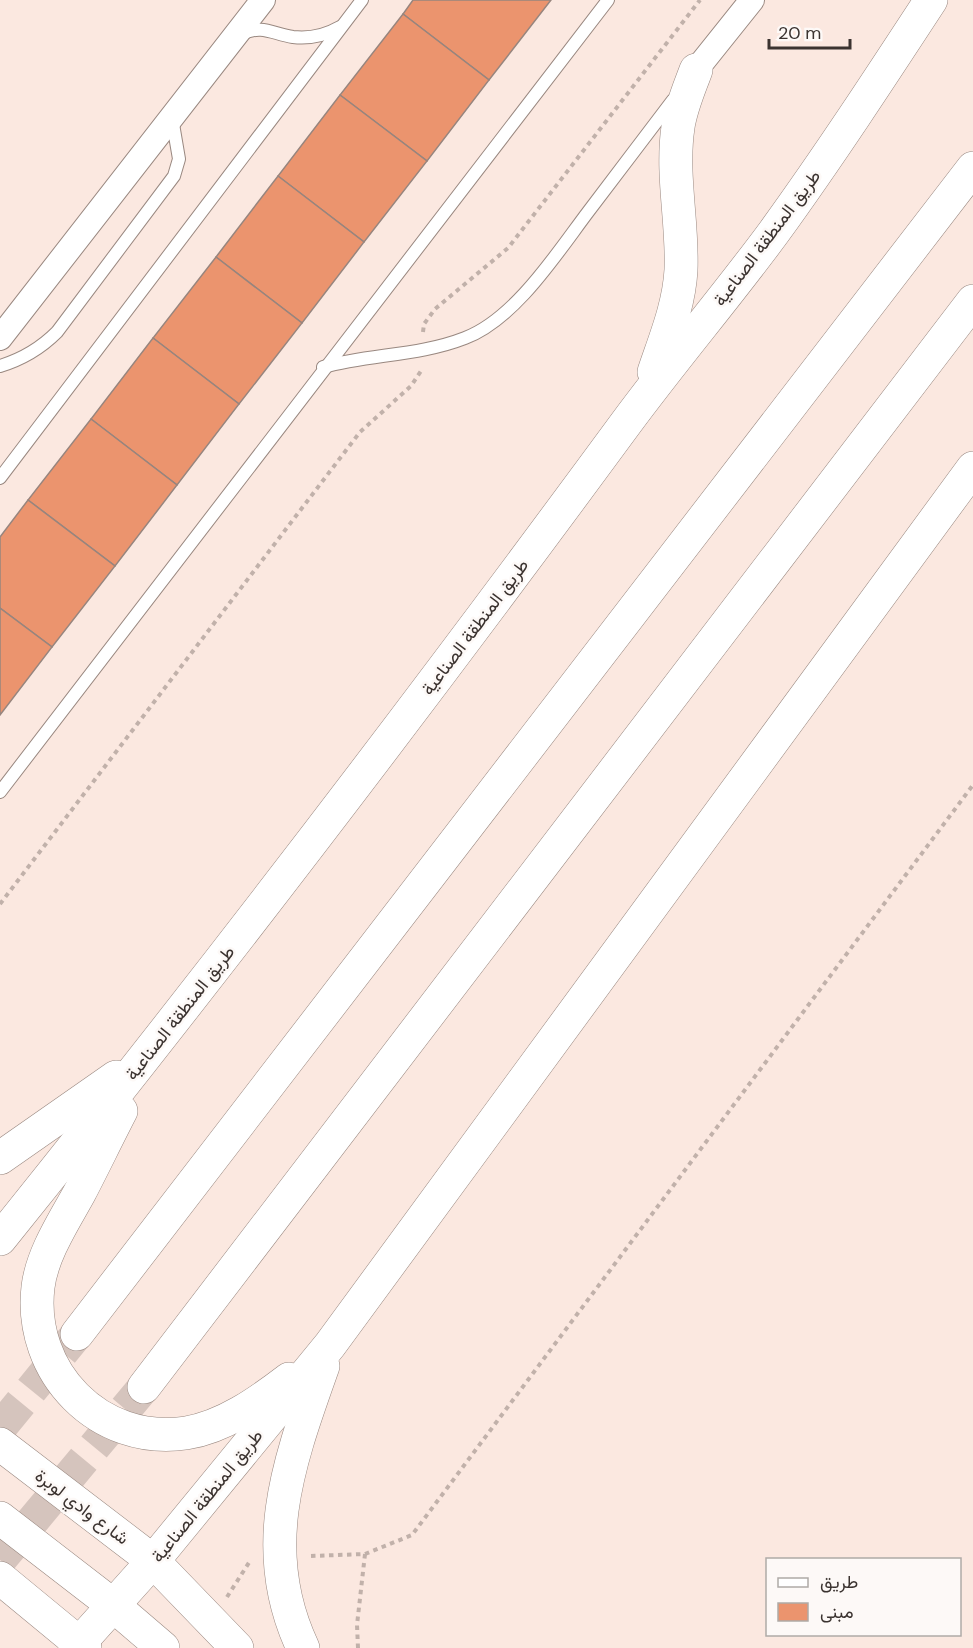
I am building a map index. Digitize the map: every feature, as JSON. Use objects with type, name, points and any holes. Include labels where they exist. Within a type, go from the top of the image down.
[{"type":"main road","name":"طريق المنطقة الصناعية","points":[[0,1239],[149,1053],[477,625],[644,399],[771,235],[832,150],[931,0]]},
{"type":"main road","points":[[644,399],[677,304],[681,271],[676,160],[678,128],[683,104],[696,70]]},
{"type":"main road","points":[[854,323],[973,143]]},
{"type":"main road","points":[[78,1334],[973,168]]},
{"type":"main road","points":[[144,1387],[973,301]]},
{"type":"main road","name":"طريق المنطقة الصناعية","points":[[80,1646],[153,1561],[330,1345],[973,468]]},
{"type":"main road","points":[[0,1158],[149,1053]]},
{"type":"main road","points":[[149,1053],[46,1257],[38,1285],[36,1314],[44,1351],[60,1378],[80,1402],[126,1429],[156,1434],[185,1433],[215,1426],[252,1405],[330,1345]]},
{"type":"main road","points":[[303,1648],[289,1611],[279,1557],[282,1498],[290,1458],[330,1345]]},
{"type":"main road","name":"شارع وادي لوبرة","points":[[0,1444],[153,1561],[237,1648]]},
{"type":"main road","points":[[0,1497],[97,1569],[118,1575],[130,1575],[153,1561]]},
{"type":"main road","points":[[0,1518],[114,1606],[163,1648]]},
{"type":"main road","points":[[0,1578],[80,1646]]},
{"type":"street","points":[[0,338],[263,0]]},
{"type":"street","points":[[696,70],[752,0]]},
{"type":"lane","points":[[0,478],[362,0]]},
{"type":"lane","points":[[0,792],[323,367],[608,0]]},
{"type":"lane","points":[[235,37],[260,28],[293,37],[315,37],[341,27]]},
{"type":"lane","points":[[323,367],[346,361],[425,351],[468,338],[492,322],[513,304],[539,276],[696,70]]},
{"type":"lane","points":[[0,366],[23,358],[43,346],[57,332],[174,176],[179,159],[172,118]]},
{"type":"path","points":[[0,904],[360,432],[411,386],[425,365],[422,338],[424,324],[435,309],[508,248],[700,0]]},
{"type":"path","points":[[212,1621],[251,1560],[365,1554],[412,1535],[973,784]]},
{"type":"path","points":[[358,1648],[357,1625],[365,1554]]},
{"type":"building","points":[[413,0],[551,0],[489,80],[403,14]]},
{"type":"building","points":[[403,14],[489,80],[427,161],[340,95]]},
{"type":"building","points":[[340,95],[427,161],[364,242],[278,176]]},
{"type":"building","points":[[278,176],[364,242],[302,323],[216,257]]},
{"type":"building","points":[[216,257],[302,323],[239,404],[153,338]]},
{"type":"building","points":[[153,338],[239,404],[177,485],[91,419]]},
{"type":"building","points":[[91,419],[177,485],[115,566],[28,500]]},
{"type":"building","points":[[28,500],[115,566],[52,647],[0,608],[0,537]]},
{"type":"building","points":[[0,608],[52,647],[0,715]]},
{"type":"tunnel","points":[[0,1428],[77,1334]]},
{"type":"tunnel","points":[[0,1560],[144,1387]]}]
